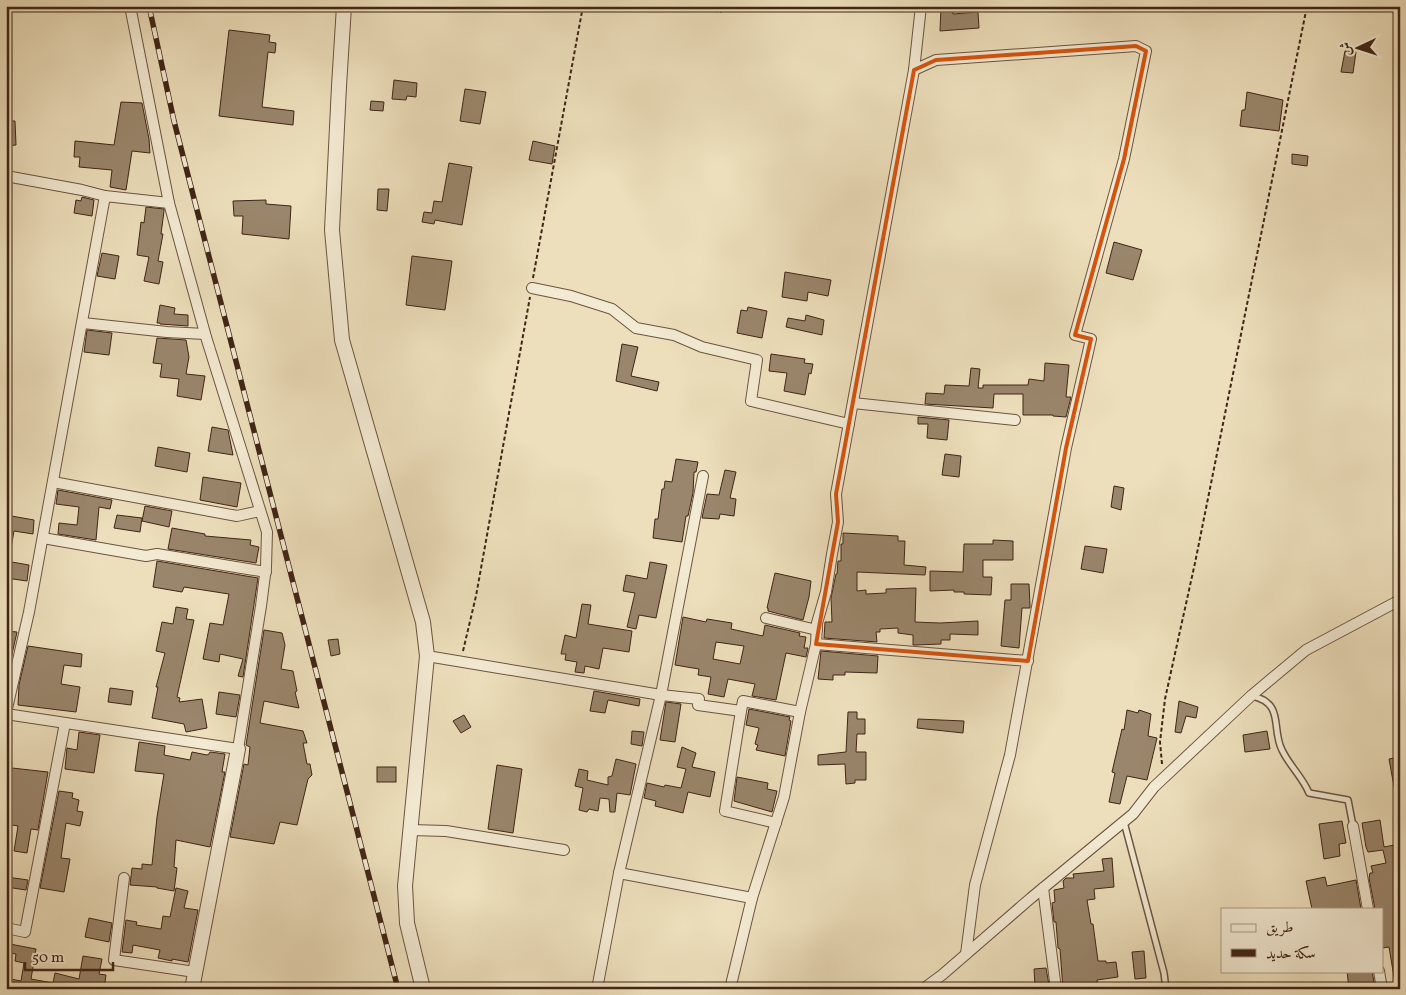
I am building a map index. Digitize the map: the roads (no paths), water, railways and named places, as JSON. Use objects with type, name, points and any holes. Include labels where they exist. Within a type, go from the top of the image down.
[{"type":"street","points":[[344,6],[332,230],[342,340],[423,622],[427,656],[405,886],[407,923],[423,989]]},
{"type":"street","points":[[730,989],[752,898],[784,797],[800,712],[816,644],[817,623],[826,592],[838,522],[836,494],[914,70],[921,6]]},
{"type":"street","points":[[131,11],[169,203],[205,334],[267,532],[266,572],[238,749],[192,989]]},
{"type":"street","points":[[914,70],[936,60],[1136,46],[1146,50],[1124,159],[1074,335],[1091,339],[1077,391],[1010,755],[975,884],[966,954]]},
{"type":"street","points":[[6,176],[105,196],[169,203]]},
{"type":"street","points":[[105,196],[29,612],[6,713],[238,749]]},
{"type":"street","points":[[532,288],[571,296],[612,309],[636,328],[674,335],[702,347],[757,360],[751,402],[849,424]]},
{"type":"street","points":[[83,323],[205,334]]},
{"type":"street","points":[[852,403],[1015,420]]},
{"type":"street","points":[[596,989],[619,873],[661,695],[703,476]]},
{"type":"street","points":[[53,482],[238,516],[260,511]]},
{"type":"street","points":[[43,538],[146,556],[158,554],[266,572]]},
{"type":"street","points":[[923,989],[1124,822],[1133,814],[1154,787],[1252,695],[1306,650],[1400,600]]},
{"type":"street","points":[[766,618],[817,630]]},
{"type":"street","points":[[816,644],[1028,661]]},
{"type":"street","points":[[427,656],[661,695],[699,699],[698,705],[741,711]]},
{"type":"street","points":[[776,822],[725,811],[743,701],[800,712]]},
{"type":"street","points":[[6,928],[25,932],[65,723]]},
{"type":"street","points":[[1353,826],[1368,908]]},
{"type":"street","points":[[411,830],[446,831],[564,850]]},
{"type":"street","points":[[619,873],[752,898]]},
{"type":"street","points":[[124,878],[114,960],[195,972]]},
{"type":"street","points":[[1043,888],[1056,989]]},
{"type":"street","points":[[1379,972],[1382,989]]},
{"type":"lane","points":[[1252,695],[1263,698],[1271,707],[1276,721],[1281,748],[1306,784],[1309,794],[1348,800],[1353,826]]},
{"type":"lane","points":[[1124,822],[1164,973],[1166,989]]},
{"type":"railway","points":[[149,6],[174,121],[398,989]]}]
